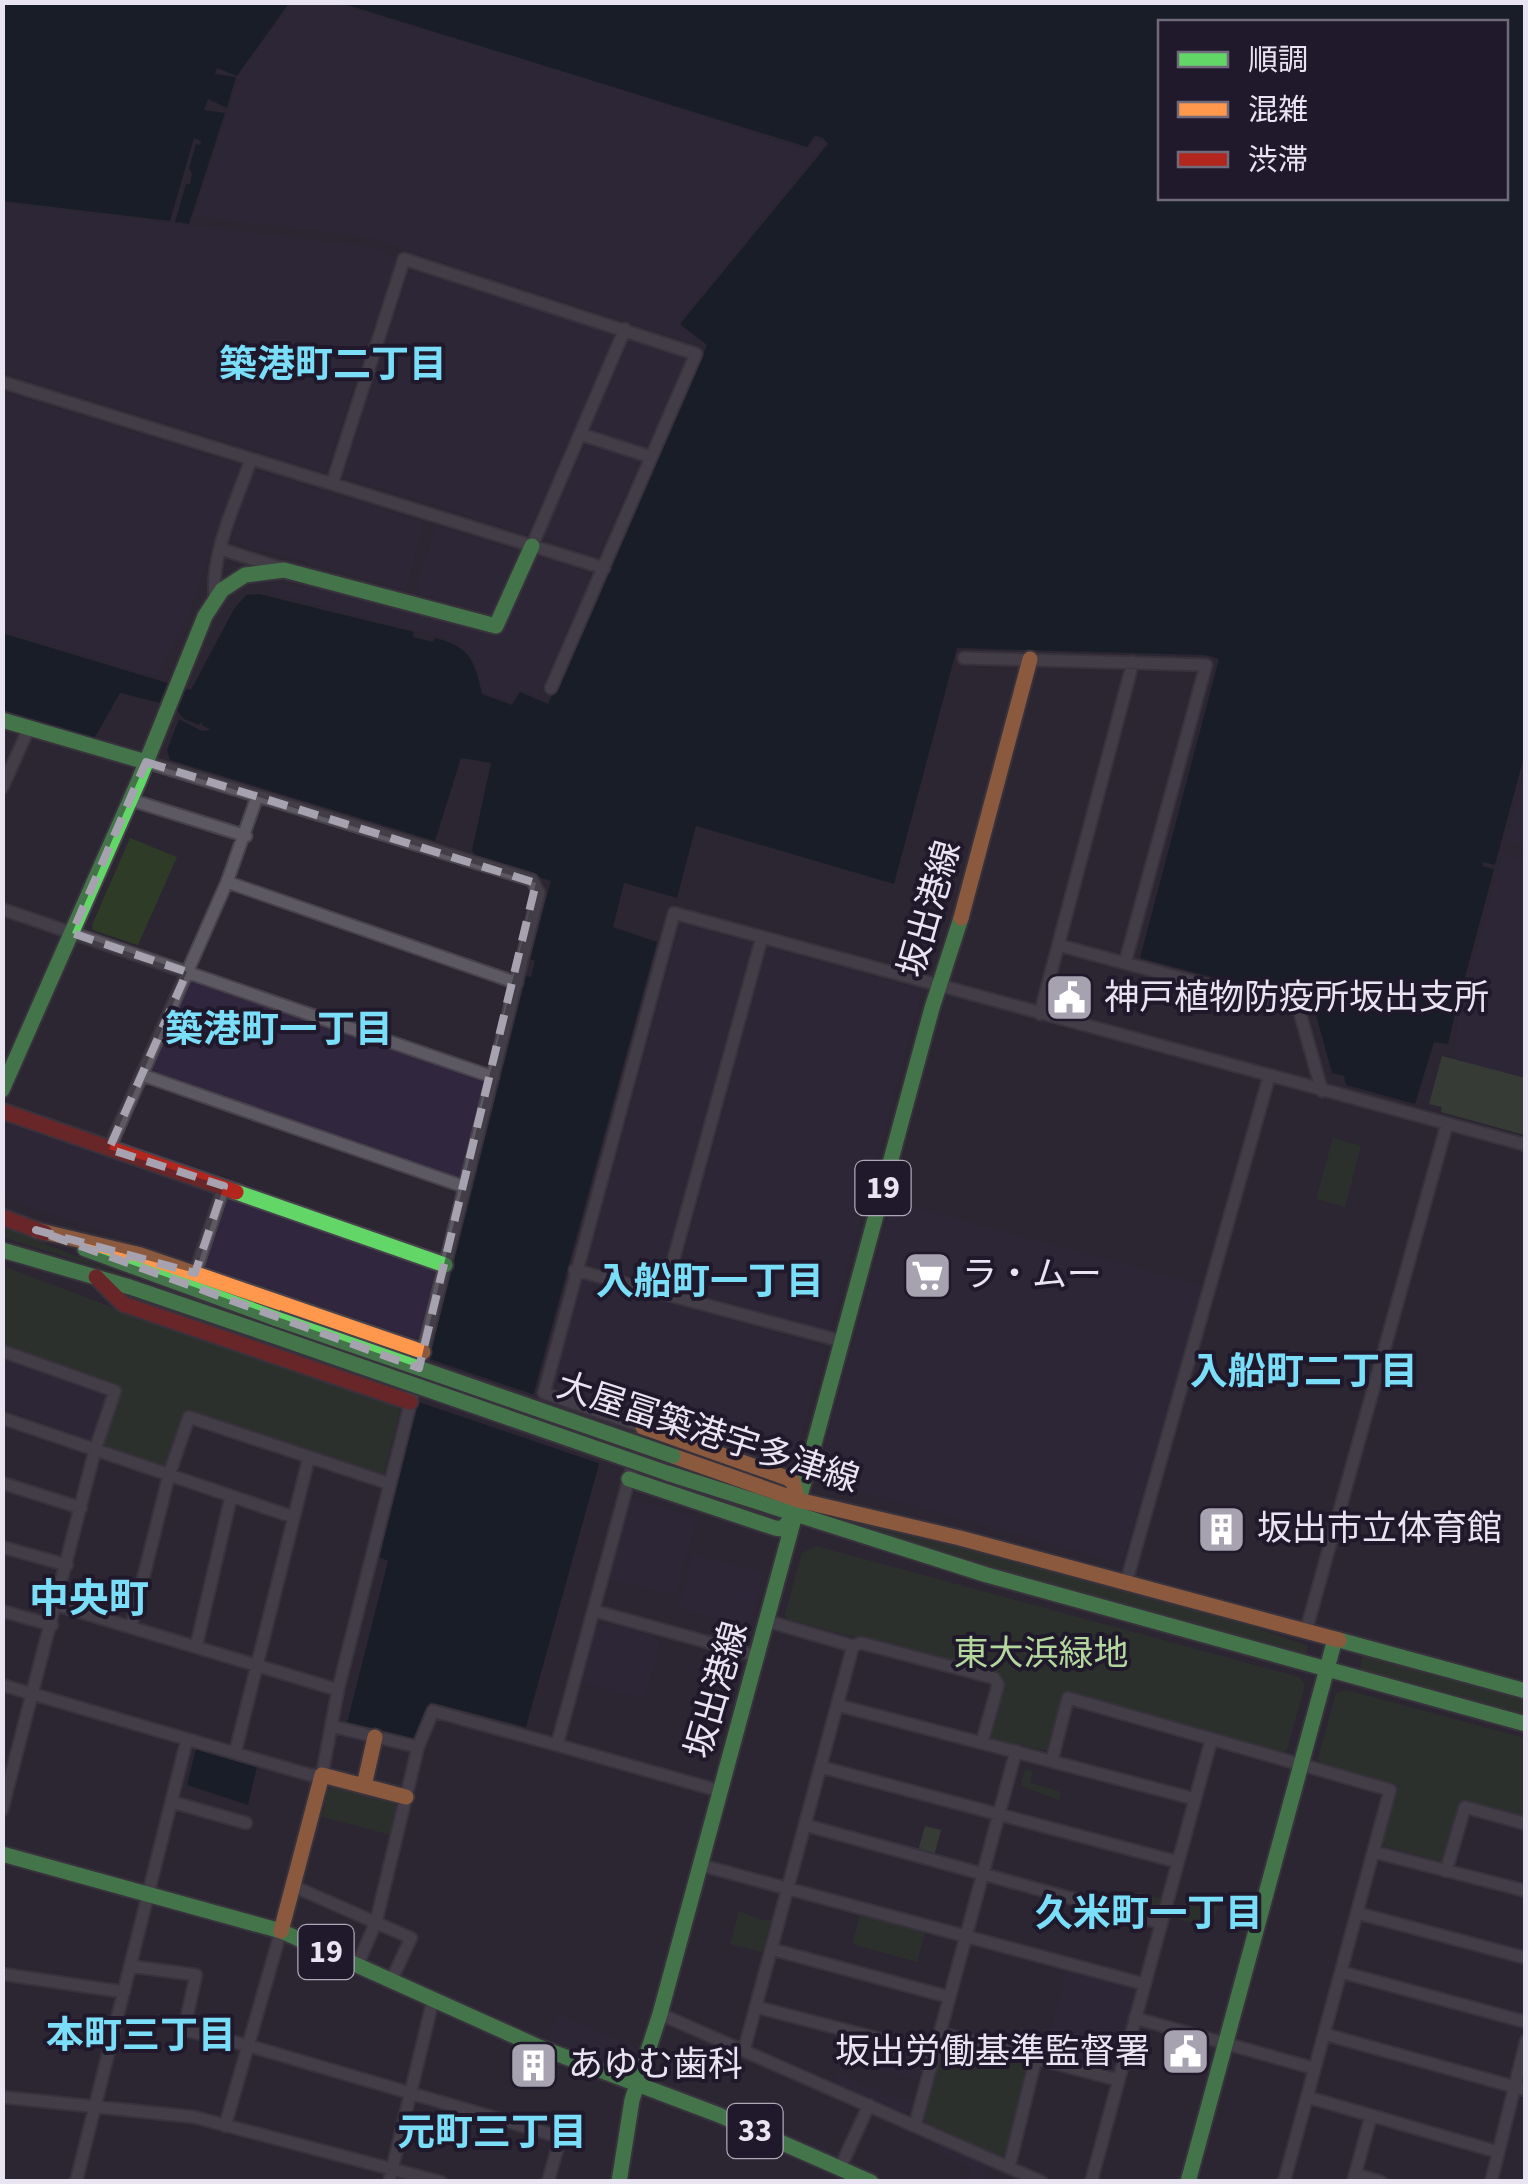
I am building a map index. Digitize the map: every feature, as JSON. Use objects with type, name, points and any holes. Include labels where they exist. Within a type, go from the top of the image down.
[{"type":"main road","points":[[2,1090],[215,598],[234,580],[284,570],[496,626],[532,546]]},
{"type":"main road","name":"坂出港線","points":[[619,2182],[637,2084],[660,2014],[1030,659]]},
{"type":"main road","points":[[2,720],[146,762]]},
{"type":"main road","points":[[2,1111],[444,1265]]},
{"type":"main road","name":"大屋冨築港宇多津線","points":[[2,1217],[136,1269],[798,1500],[960,1538],[1526,1691]]},
{"type":"main road","points":[[36,1230],[141,1255],[423,1352]]},
{"type":"main road","name":"大屋冨築港宇多津線","points":[[2,1250],[271,1336],[794,1518],[992,1578],[1526,1724]]},
{"type":"main road","points":[[96,1277],[124,1304],[410,1402]]},
{"type":"main road","points":[[643,1427],[787,1478],[794,1482],[798,1500]]},
{"type":"main road","points":[[629,1478],[775,1528],[782,1529],[794,1518]]},
{"type":"main road","points":[[1188,2182],[1335,1639]]},
{"type":"main road","points":[[364,1786],[374,1737]]},
{"type":"main road","points":[[281,1931],[322,1775],[406,1797]]},
{"type":"main road","name":"19","points":[[2,1854],[281,1931],[433,2000],[637,2084]]},
{"type":"main road","name":"33","points":[[637,2084],[871,2182]]},
{"type":"street","points":[[332,484],[404,259],[696,354],[551,688]]},
{"type":"street","points":[[532,546],[626,329]]},
{"type":"street","points":[[2,382],[604,568]]},
{"type":"street","points":[[580,434],[652,457]]},
{"type":"street","points":[[215,598],[222,549],[251,459]]},
{"type":"street","points":[[222,549],[284,570]]},
{"type":"street","points":[[964,658],[1206,665],[1126,963]]},
{"type":"street","points":[[1040,1014],[1134,662]]},
{"type":"street","points":[[2,788],[29,728]]},
{"type":"street","points":[[2,1685],[310,1775],[322,1775],[338,1690],[539,893],[532,880],[146,762]]},
{"type":"street","points":[[109,1149],[227,882],[257,797]]},
{"type":"street","points":[[130,800],[246,836]]},
{"type":"street","points":[[227,882],[516,983]]},
{"type":"street","points":[[2,909],[493,1077]]},
{"type":"street","points":[[557,1745],[643,1427],[544,1393],[674,913],[1526,1145]]},
{"type":"street","points":[[664,1294],[762,937]]},
{"type":"street","points":[[1058,946],[1298,1010],[1322,1091]]},
{"type":"street","points":[[142,1075],[465,1187]]},
{"type":"street","points":[[1126,1582],[1269,1077]]},
{"type":"street","points":[[1306,1630],[1447,1124]]},
{"type":"street","points":[[194,1273],[224,1186]]},
{"type":"street","points":[[576,1270],[841,1341]]},
{"type":"street","points":[[2,1351],[116,1391],[95,1450],[2,1810]]},
{"type":"street","points":[[131,1627],[168,1476],[189,1417],[390,1484]]},
{"type":"street","points":[[2,1418],[292,1517]]},
{"type":"street","points":[[235,1753],[309,1457]]},
{"type":"street","points":[[2,1484],[81,1508]]},
{"type":"street","points":[[196,1647],[231,1497]]},
{"type":"street","points":[[2,1547],[67,1566]]},
{"type":"street","points":[[57,1605],[338,1690]]},
{"type":"street","points":[[2,1611],[52,1625]]},
{"type":"street","points":[[595,1612],[757,1656]]},
{"type":"street","points":[[767,1621],[853,1646],[861,1643],[994,1678],[998,1685],[982,1742]]},
{"type":"street","points":[[744,2050],[853,1646]]},
{"type":"street","points":[[1052,1760],[1068,1698],[1390,1790],[1284,2182]]},
{"type":"street","points":[[837,1705],[1195,1799]]},
{"type":"street","points":[[358,1966],[376,1922],[418,1747],[432,1711],[720,1791]]},
{"type":"street","points":[[331,1726],[418,1747]]},
{"type":"street","points":[[76,2182],[187,1739]]},
{"type":"street","points":[[1091,2182],[1211,1741]]},
{"type":"street","points":[[915,2126],[1016,1751]]},
{"type":"street","points":[[822,1767],[1178,1862]]},
{"type":"street","points":[[172,1802],[246,1823]]},
{"type":"street","points":[[1446,1870],[1465,1808],[1526,1824]]},
{"type":"street","points":[[805,1825],[1161,1923]]},
{"type":"street","points":[[1374,1852],[1526,1891]]},
{"type":"street","points":[[700,1865],[1144,1984]]},
{"type":"street","points":[[294,1887],[411,1938],[392,1981]]},
{"type":"street","points":[[1357,1913],[1526,1958]]},
{"type":"street","points":[[225,2126],[281,1931]]},
{"type":"street","points":[[771,1949],[949,1997]]},
{"type":"street","points":[[130,1966],[196,1975],[184,2030],[246,2044],[557,2136],[548,2182]]},
{"type":"street","points":[[1341,1972],[1526,2022]]},
{"type":"street","points":[[2,1974],[124,1992]]},
{"type":"street","points":[[390,2176],[433,2000]]},
{"type":"street","points":[[756,2007],[934,2054]]},
{"type":"street","points":[[660,2014],[1042,2182]]},
{"type":"street","points":[[1135,2018],[1314,2068]]},
{"type":"street","points":[[940,2033],[1118,2080]]},
{"type":"street","points":[[1324,2034],[1520,2088]]},
{"type":"street","points":[[1491,2182],[1520,2088],[1526,2040]]},
{"type":"street","points":[[1009,2166],[1036,2058]]},
{"type":"street","points":[[2,2097],[194,2116],[390,2176],[441,2182]]},
{"type":"street","points":[[1307,2097],[1498,2152]]},
{"type":"street","points":[[840,2168],[869,2105]]},
{"type":"street","points":[[1371,2116],[1354,2178],[1382,2182]]},
{"type":"highlighted area","points":[[146,762],[536,883],[419,1368],[36,1230],[195,1273],[224,1186],[109,1149],[187,972],[72,933]]},
{"type":"shaded area","points":[[294,3],[333,3],[530,60],[807,150],[815,139],[826,146],[678,324],[695,337],[692,343],[376,240],[194,216],[241,69]]},
{"type":"shaded area","points":[[3,203],[370,247],[397,257],[325,472],[3,372]]},
{"type":"shaded area","points":[[409,271],[616,335],[527,535],[343,476]]},
{"type":"shaded area","points":[[630,340],[686,359],[644,449],[589,431]]},
{"type":"shaded area","points":[[2,392],[242,466],[189,612],[156,677],[3,630]]},
{"type":"shaded area","points":[[587,442],[641,460],[597,556],[543,536]]},
{"type":"shaded area","points":[[254,470],[423,522],[407,587],[402,589],[233,542]]},
{"type":"shaded area","points":[[436,526],[517,551],[519,556],[494,610],[488,613],[415,593]]},
{"type":"shaded area","points":[[538,556],[591,578],[537,697],[519,689],[511,702],[483,693],[470,654],[460,642],[270,593],[273,583],[307,587],[309,581],[499,636],[533,559]]},
{"type":"shaded area","points":[[1525,768],[1525,846],[1506,841]]},
{"type":"shaded area","points":[[1502,854],[1525,860],[1525,1078],[1463,1062],[1454,1052],[1459,1014]]},
{"type":"shaded area","points":[[686,925],[752,943],[659,1283],[587,1264],[679,929]]},
{"type":"shaded area","points":[[773,949],[918,989],[921,997],[830,1331],[675,1288],[766,952]]},
{"type":"shaded area","points":[[195,981],[482,1081],[484,1086],[462,1174],[456,1178],[154,1072],[152,1067],[189,984]]},
{"type":"shaded area","points":[[10,1124],[433,1269],[436,1276],[420,1336],[414,1338],[3,1197],[3,1128]]},
{"type":"shaded area","points":[[892,1201],[1203,1286],[1122,1563],[816,1479]]},
{"type":"shaded area","points":[[579,1278],[826,1347],[795,1459],[783,1465],[557,1388],[553,1381]]},
{"type":"shaded area","points":[[2,1354],[107,1393],[95,1440],[3,1408]]},
{"type":"shaded area","points":[[631,1499],[697,1517],[675,1596],[609,1578]]},
{"type":"shaded area","points":[[693,1554],[764,1572],[750,1627],[679,1609]]},
{"type":"shaded area","points":[[608,1623],[656,1637],[660,1643],[645,1699],[580,1682],[595,1628]]},
{"type":"shaded area","points":[[1067,1969],[1133,1988],[1115,2068],[1111,2071],[1045,2053]]},
{"type":"shaded area","points":[[558,2014],[635,2047],[627,2066],[548,2039]]},
{"type":"shaded area","points":[[891,2047],[895,2048],[894,2061],[922,2068],[919,2081],[862,2067],[865,2055],[887,2060]]},
{"type":"shaded area","points":[[838,2073],[857,2080],[856,2084],[881,2090],[877,2101],[836,2083]]},
{"type":"shaded area","points":[[881,2093],[915,2101],[913,2111],[905,2113],[879,2101]]},
{"type":"shaded area","points":[[941,2143],[990,2166],[982,2181],[968,2181],[973,2169],[937,2150]]},
{"type":"green space","points":[[130,838],[177,857],[138,945],[93,930],[92,925]]},
{"type":"green space","points":[[1442,1056],[1525,1078],[1525,1135],[1441,1112],[1442,1107],[1429,1104]]},
{"type":"green space","points":[[1333,1138],[1361,1146],[1345,1207],[1316,1199]]},
{"type":"green space","points":[[3,1227],[126,1276],[3,1237]]},
{"type":"green space","points":[[3,1266],[397,1406],[400,1411],[383,1477],[188,1410],[165,1466],[105,1446],[121,1388],[3,1346]]},
{"type":"green space","points":[[822,1514],[1239,1622],[1308,1646],[1305,1658],[917,1550],[821,1517]]},
{"type":"green space","name":"東大浜緑地","points":[[816,1546],[1299,1677],[1305,1685],[1287,1749],[1283,1753],[1065,1695],[1048,1751],[990,1739],[1001,1677],[788,1619],[785,1615],[802,1553]]},
{"type":"green space","points":[[1363,1656],[1525,1700],[1525,1718],[1359,1672]]},
{"type":"green space","points":[[1346,1690],[1525,1738],[1525,1819],[1460,1801],[1440,1861],[1384,1846],[1381,1842],[1396,1784],[1318,1759],[1336,1693]]},
{"type":"green space","points":[[1025,1769],[1033,1771],[1030,1783],[1061,1792],[1059,1800],[1021,1786]]},
{"type":"green space","points":[[336,1785],[391,1798],[398,1810],[392,1835],[322,1817],[328,1790]]},
{"type":"green space","points":[[925,1826],[941,1830],[934,1856],[918,1851]]},
{"type":"green space","points":[[1138,1892],[1161,1899],[1156,1916],[1133,1909]]},
{"type":"green space","points":[[1196,1896],[1219,1902],[1212,1927],[1180,1920],[1185,1900],[1194,1903]]},
{"type":"green space","points":[[739,1911],[771,1920],[762,1952],[730,1944]]},
{"type":"green space","points":[[860,1915],[925,1933],[917,1962],[852,1944]]},
{"type":"green space","points":[[943,2043],[1026,2062],[1005,2154],[1000,2156],[926,2123]]},
{"type":"water","points":[[2,3],[289,3],[237,76],[217,68],[215,74],[236,77],[227,108],[208,99],[204,110],[225,113],[189,224],[175,222],[186,184],[190,184],[189,168],[196,144],[201,141],[194,138],[170,221],[3,201]]},
{"type":"water","points":[[341,3],[1525,3],[1525,753],[1495,865],[1483,862],[1483,866],[1494,869],[1463,985],[1451,981],[1450,984],[1461,989],[1448,1044],[1434,1042],[1415,1104],[1346,1085],[1344,1076],[1332,1073],[1313,1004],[1140,958],[1219,659],[1205,655],[957,648],[894,884],[696,826],[677,898],[624,883],[613,927],[657,942],[522,1436],[544,1444],[606,1439],[526,1727],[430,1702],[418,1741],[347,1723],[388,1561],[379,1557],[525,976],[531,977],[535,961],[530,959],[551,881],[475,856],[472,850],[491,763],[461,758],[435,841],[170,760],[167,750],[179,719],[202,731],[211,730],[202,725],[203,721],[199,725],[184,719],[173,706],[120,693],[94,739],[3,710],[2,633],[191,690],[234,609],[246,595],[259,594],[414,632],[413,637],[446,641],[469,656],[482,694],[512,705],[520,692],[548,704],[707,345],[680,324],[828,144],[815,136],[807,147]]},
{"type":"water","points":[[196,1749],[257,1767],[248,1805],[187,1785]]},
{"type":"pier","points":[[424,1357],[538,1396],[528,1434],[540,1438],[546,1417],[611,1440],[604,1465],[413,1400]]},
{"type":"traffic: fast","points":[[2,1090],[139,780],[205,616],[222,590],[245,575],[284,570],[496,626],[532,546]]},
{"type":"traffic: fast","points":[[2,720],[146,762]]},
{"type":"traffic: fast","points":[[619,2182],[632,2100],[660,2014],[932,1008],[961,918]]},
{"type":"traffic: fast","points":[[236,1192],[445,1265]]},
{"type":"traffic: fast","points":[[85,1249],[277,1319]]},
{"type":"traffic: fast","points":[[2,1250],[130,1287],[271,1335]]},
{"type":"traffic: fast","points":[[277,1319],[673,1456]]},
{"type":"traffic: fast","points":[[271,1335],[667,1473]]},
{"type":"traffic: fast","points":[[667,1473],[987,1575],[1526,1724]]},
{"type":"traffic: fast","points":[[629,1479],[775,1528],[782,1529],[793,1517]]},
{"type":"traffic: fast","points":[[1188,2182],[1335,1639]]},
{"type":"traffic: fast","points":[[1339,1640],[1526,1691]]},
{"type":"traffic: fast","points":[[2,1854],[281,1931],[539,2047],[719,2115],[871,2182]]},
{"type":"traffic: slow","points":[[961,918],[1030,659]]},
{"type":"traffic: slow","points":[[36,1230],[141,1255],[423,1352]]},
{"type":"traffic: slow","points":[[643,1427],[787,1478],[793,1482],[798,1500]]},
{"type":"traffic: slow","points":[[673,1456],[798,1500],[960,1538],[1339,1640]]},
{"type":"traffic: slow","points":[[364,1786],[375,1737]]},
{"type":"traffic: slow","points":[[281,1931],[322,1775],[406,1797]]},
{"type":"traffic: jam","points":[[2,1111],[236,1192]]},
{"type":"traffic: jam","points":[[2,1217],[45,1233]]},
{"type":"traffic: jam","points":[[96,1277],[123,1304],[410,1402]]},
{"type":"place","name":"神戸植物防疫所坂出支所","points":[[1069,998]]},
{"type":"place","name":"ラ・ムー","points":[[927,1275]]},
{"type":"place","name":"坂出市立体育館","points":[[1222,1529]]},
{"type":"place","name":"坂出労働基準監督署","points":[[1185,2052]]},
{"type":"place","name":"あゆむ歯科","points":[[533,2065]]},
{"type":"district","name":"築港町二丁目","points":[[333,365]]},
{"type":"district","name":"築港町一丁目","points":[[279,1030]]},
{"type":"district","name":"入船町一丁目","points":[[710,1282]]},
{"type":"district","name":"入船町二丁目","points":[[1304,1372]]},
{"type":"district","name":"中央町","points":[[89,1599]]},
{"type":"district","name":"久米町一丁目","points":[[1149,1914]]},
{"type":"district","name":"本町三丁目","points":[[141,2036]]},
{"type":"district","name":"元町三丁目","points":[[492,2133]]}]
